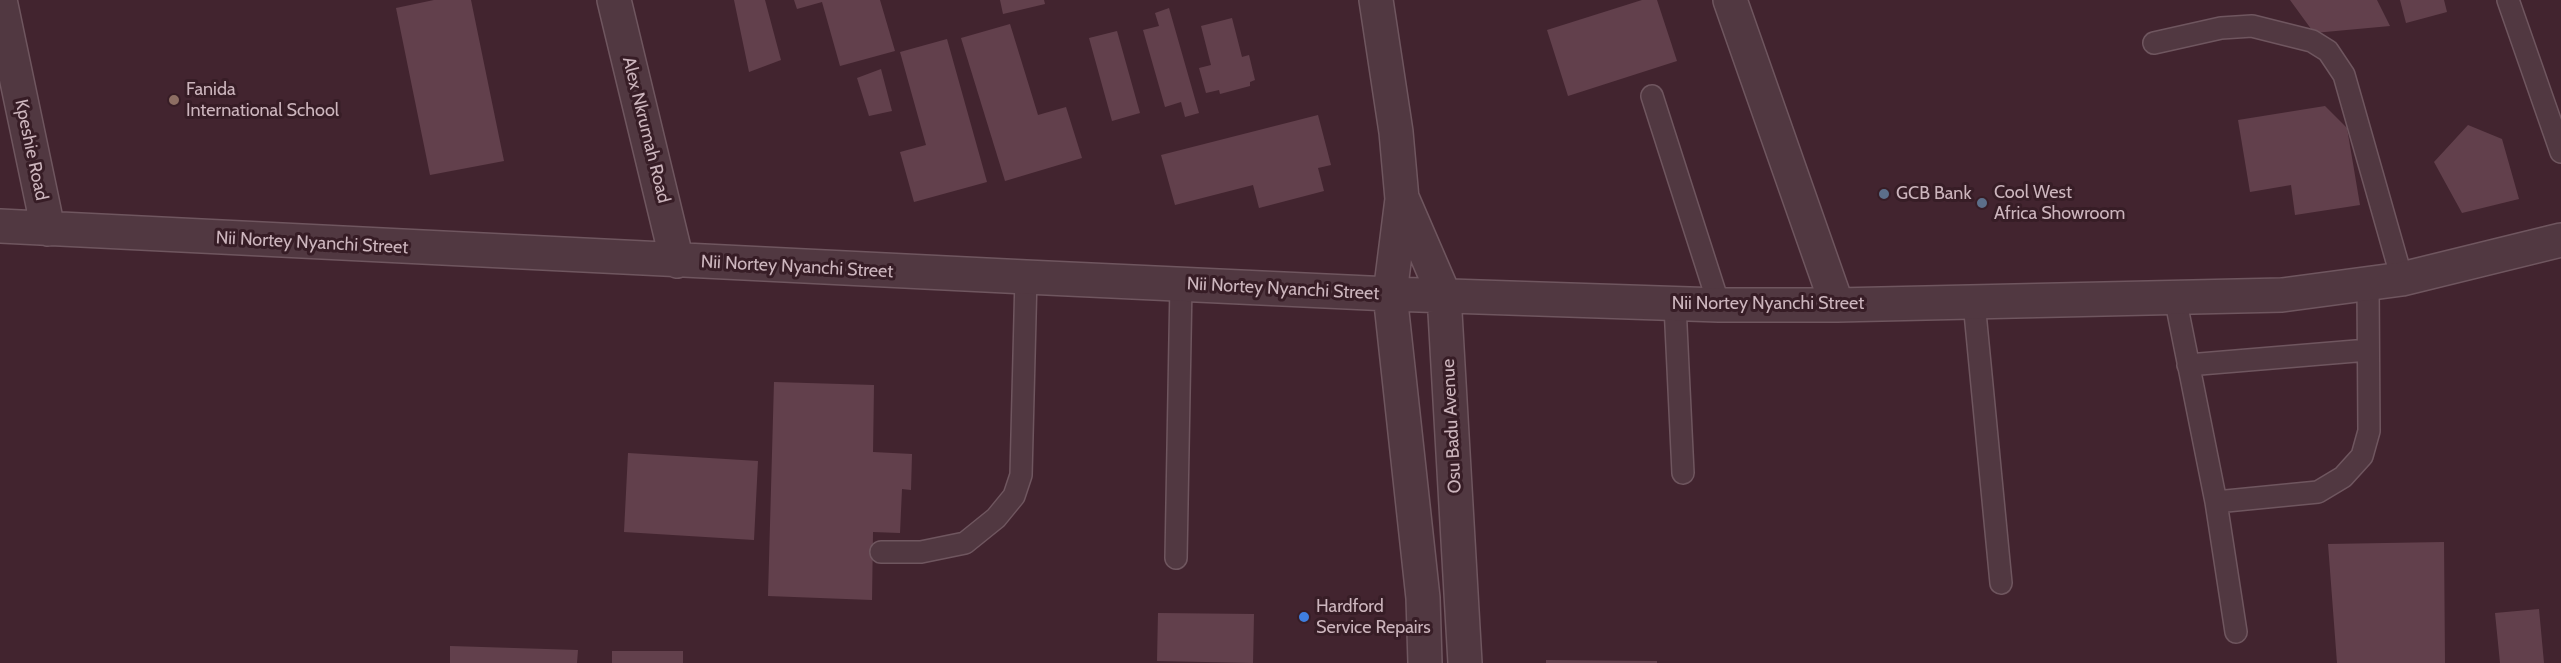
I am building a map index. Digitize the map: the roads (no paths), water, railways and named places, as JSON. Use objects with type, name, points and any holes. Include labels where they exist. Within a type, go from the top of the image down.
[{"type":"street","name":"Kpeshie Road","points":[[0,0],[48,229]]},
{"type":"street","name":"Alex Nkrumah Road","points":[[614,0],[677,261]]},
{"type":"street","name":"Osu Badu Avenue","points":[[1376,0],[1396,132],[1402,199],[1390,294],[1423,598],[1425,663]]},
{"type":"street","points":[[1730,0],[1837,305]]},
{"type":"street","name":"Osu Badu Avenue","points":[[1402,199],[1444,296],[1465,663]]},
{"type":"street","name":"Nii Nortey Nyanchi Street","points":[[0,226],[677,261],[1675,305],[1837,305],[2282,295],[2402,279],[2561,240]]},
{"type":"lane","points":[[2508,0],[2561,152]]},
{"type":"lane","points":[[2154,43],[2221,28],[2252,27],[2312,41],[2328,51],[2344,75],[2402,279]]},
{"type":"lane","points":[[1653,96],[1719,305]]},
{"type":"lane","points":[[881,552],[921,552],[965,543],[996,518],[1014,496],[1020,475],[1026,277]]},
{"type":"lane","points":[[1176,558],[1181,284]]},
{"type":"lane","points":[[2216,502],[2318,492],[2343,477],[2362,456],[2369,431],[2368,284]]},
{"type":"lane","points":[[2175,297],[2216,502],[2236,632]]},
{"type":"lane","points":[[1974,302],[2001,583]]},
{"type":"lane","points":[[1675,305],[1683,473]]},
{"type":"lane","points":[[2188,366],[2368,350]]},
{"type":"place","name":"Fanida International School","points":[[174,100]]},
{"type":"place","name":"GCB Bank","points":[[1884,194]]},
{"type":"place","name":"Cool West Africa Showroom","points":[[1982,203]]},
{"type":"place","name":"Hardford Service Repairs","points":[[1304,617]]}]
